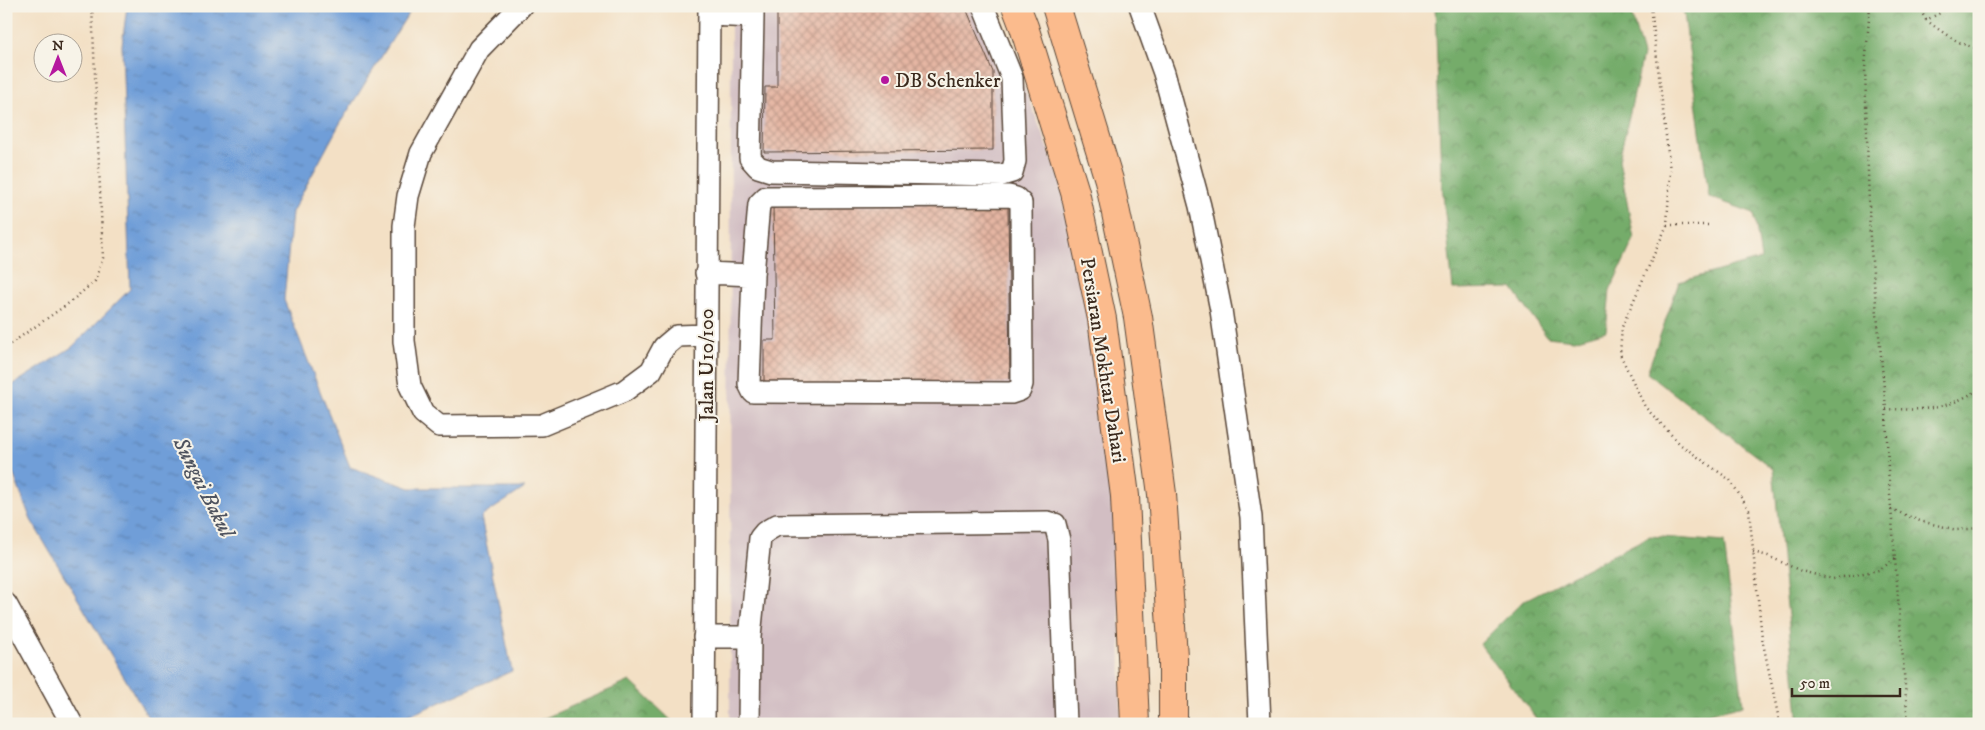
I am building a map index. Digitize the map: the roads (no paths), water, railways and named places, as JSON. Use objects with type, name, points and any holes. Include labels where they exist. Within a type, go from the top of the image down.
[{"type":"main road","name":"Persiaran Mokhtar Dahari","points":[[1016,6],[1024,26],[1075,192],[1102,319],[1125,496],[1135,724]]},
{"type":"main road","name":"Persiaran Mokhtar Dahari","points":[[1056,6],[1110,180],[1138,318],[1162,494],[1172,656],[1173,724]]},
{"type":"street","points":[[521,6],[479,49],[421,153],[408,196],[404,226],[404,341],[410,386],[423,413],[439,426],[542,425],[624,391],[651,371],[664,347],[677,336],[706,335]]},
{"type":"street","points":[[709,11],[753,11],[750,158],[758,167],[771,171],[1002,175],[1012,172],[1015,161],[1012,78],[983,6]]},
{"type":"street","points":[[1140,6],[1164,73],[1198,196],[1221,310],[1250,518],[1260,724]]},
{"type":"street","name":"Jalan U10/100","points":[[704,724],[709,11]]},
{"type":"street","points":[[1010,196],[1016,198],[1021,203],[1022,384],[1020,390],[1011,393],[753,392],[749,384],[752,275],[759,204],[766,197],[1010,196]]},
{"type":"street","points":[[706,273],[752,275]]},
{"type":"street","points":[[749,724],[750,636],[760,538],[765,532],[777,525],[1048,522],[1055,524],[1059,540],[1066,724]]},
{"type":"street","points":[[6,604],[72,724]]},
{"type":"street","points":[[704,637],[750,636]]},
{"type":"water","name":"Sungai Bakul","points":[[127,6],[413,6],[339,125],[292,212],[284,300],[350,467],[410,488],[525,488],[481,517],[512,671],[390,724],[152,724],[31,520],[6,455],[6,389],[72,347],[130,289],[122,45]]},
{"type":"place","name":"DB Schenker","points":[[885,80]]}]
